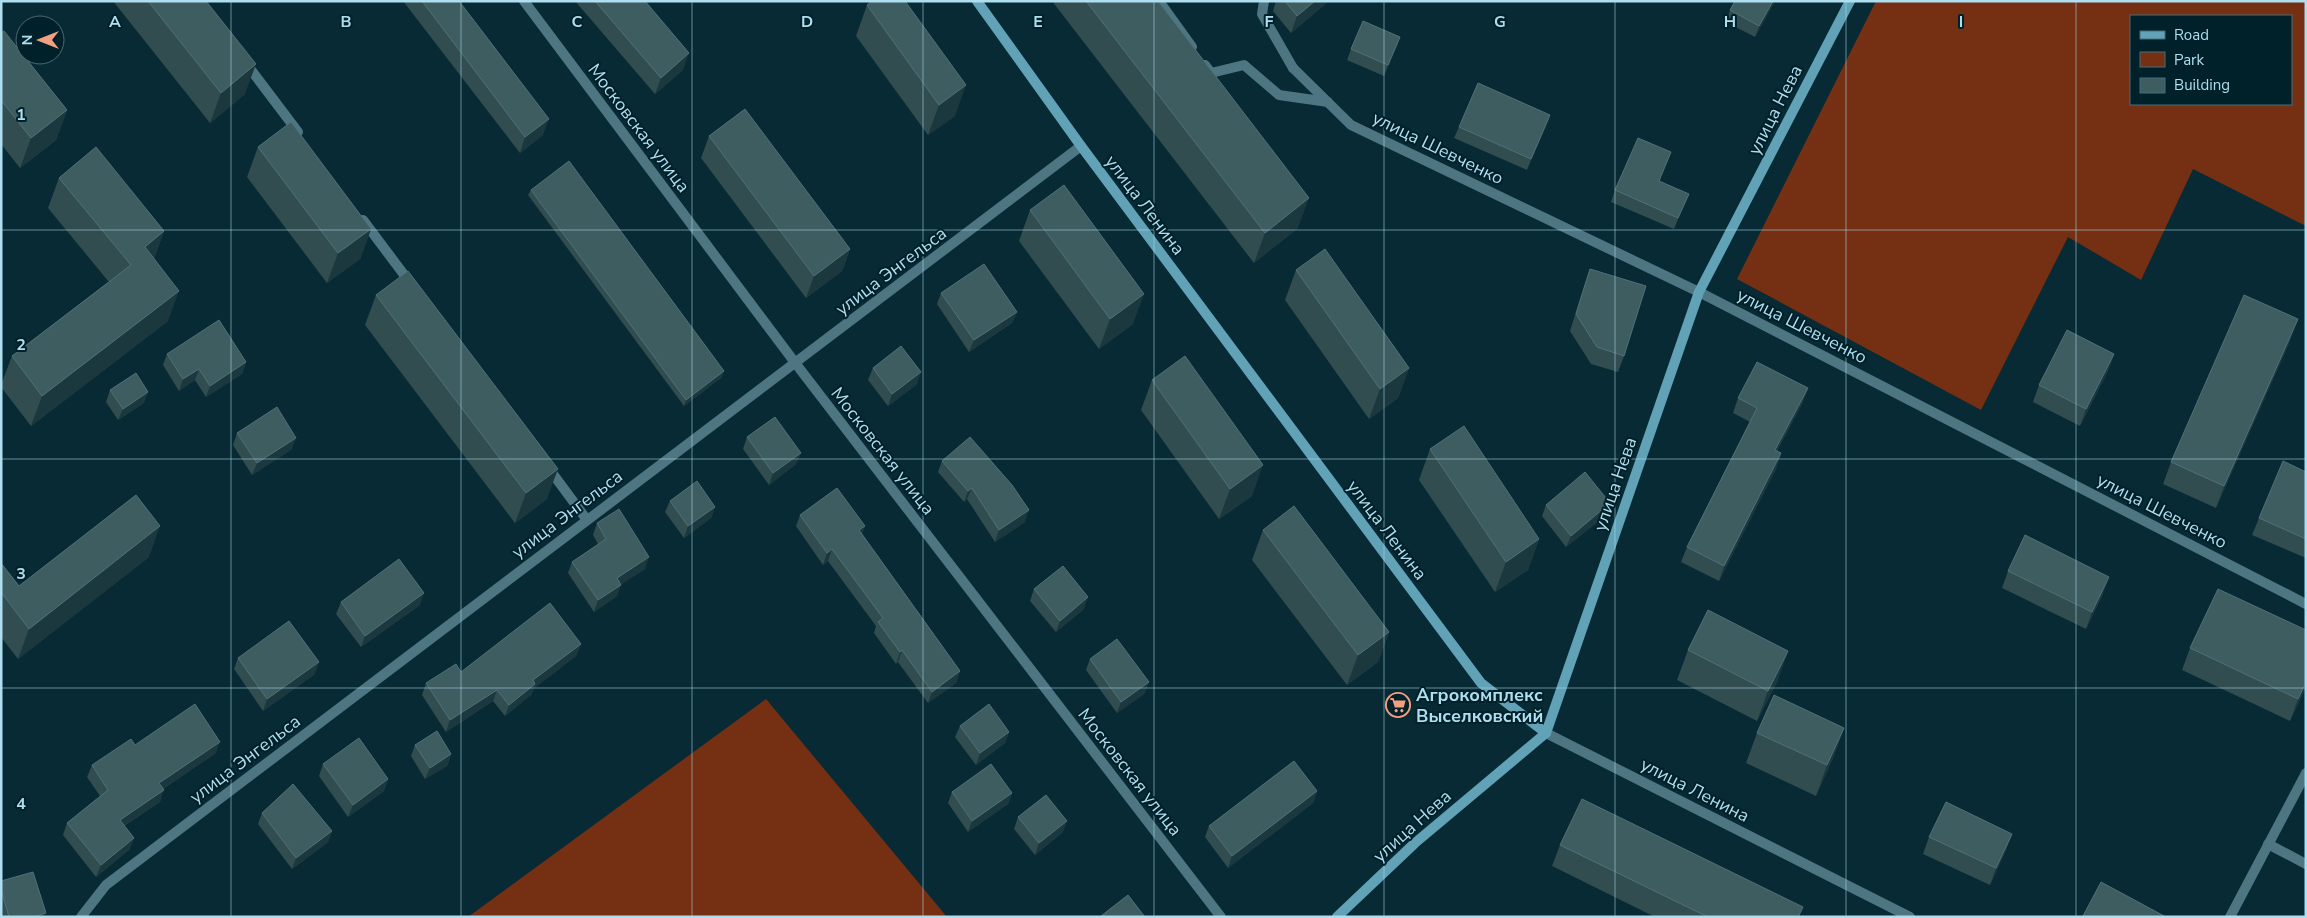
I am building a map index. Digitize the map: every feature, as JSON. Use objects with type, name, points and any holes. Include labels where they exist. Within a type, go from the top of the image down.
[{"type":"main road","name":"улица Ленина","points":[[977,1],[1081,146],[1481,683],[1546,733]]},
{"type":"main road","name":"улица Нева","points":[[1337,917],[1415,843],[1546,733],[1699,292],[1850,1]]},
{"type":"street","name":"Московская улица","points":[[524,1],[796,364],[1221,917]]},
{"type":"street","points":[[1159,1],[1211,73],[1244,66],[1279,95],[1328,102]]},
{"type":"street","points":[[1262,14],[1264,1]]},
{"type":"street","points":[[1262,14],[1270,1]]},
{"type":"street","name":"улица Шевченко","points":[[1262,14],[1293,68],[1351,125],[1699,292],[2306,604]]},
{"type":"street","points":[[236,49],[307,145]]},
{"type":"street","name":"улица Энгельса","points":[[80,917],[106,885],[796,364],[1081,146]]},
{"type":"street","points":[[355,209],[420,296]]},
{"type":"street","points":[[539,456],[587,520]]},
{"type":"street","name":"улица Ленина","points":[[1546,733],[1910,917]]},
{"type":"street","points":[[2230,917],[2306,773]]},
{"type":"street","points":[[2268,844],[2306,864]]},
{"type":"green space","points":[[1876,1],[2306,1],[2306,226],[2193,169],[2141,280],[2068,237],[1981,410],[1737,279]]},
{"type":"green space","points":[[766,699],[947,917],[468,917]]},
{"type":"building","points":[[148,1],[206,1],[256,64],[221,93]]},
{"type":"building","points":[[422,1],[459,1],[549,119],[525,137]]},
{"type":"building","points":[[595,1],[645,1],[689,53],[661,78]]},
{"type":"building","points":[[872,1],[905,1],[966,85],[939,105],[867,5]]},
{"type":"building","points":[[1086,1],[1158,1],[1309,198],[1265,233]]},
{"type":"building","points":[[1285,1],[1315,1],[1297,16]]},
{"type":"building","points":[[1735,1],[1773,1],[1759,26],[1730,10]]},
{"type":"building","points":[[1363,21],[1400,37],[1388,65],[1351,49]]},
{"type":"building","points":[[4,31],[15,45],[15,65],[31,65],[67,110],[31,138],[1,100],[1,33]]},
{"type":"building","points":[[1478,83],[1550,115],[1531,159],[1459,127]]},
{"type":"building","points":[[745,109],[850,249],[814,276],[709,136]]},
{"type":"building","points":[[291,122],[371,229],[338,253],[258,147]]},
{"type":"building","points":[[1638,138],[1671,152],[1659,181],[1689,194],[1678,218],[1615,190]]},
{"type":"building","points":[[96,147],[164,231],[145,247],[179,291],[42,396],[12,356],[131,265],[59,178]]},
{"type":"building","points":[[569,161],[724,371],[686,400],[531,190]]},
{"type":"building","points":[[1064,185],[1144,294],[1110,319],[1030,210]]},
{"type":"building","points":[[1325,249],[1409,368],[1380,389],[1296,270]]},
{"type":"building","points":[[984,264],[1017,312],[974,340],[941,293]]},
{"type":"building","points":[[1590,269],[1646,286],[1624,356],[1597,347],[1576,314]]},
{"type":"building","points":[[408,271],[558,469],[526,493],[376,295]]},
{"type":"building","points":[[2244,295],[2298,319],[2224,486],[2171,462]]},
{"type":"building","points":[[219,320],[246,362],[210,386],[199,369],[183,379],[167,354]]},
{"type":"building","points":[[2067,330],[2114,354],[2086,409],[2039,385]]},
{"type":"building","points":[[901,346],[921,372],[892,394],[873,368]]},
{"type":"building","points":[[1185,356],[1263,465],[1230,489],[1152,380]]},
{"type":"building","points":[[1757,362],[1808,388],[1775,450],[1781,453],[1724,566],[1687,547],[1757,408],[1738,398]]},
{"type":"building","points":[[136,373],[148,392],[123,409],[110,390]]},
{"type":"building","points":[[277,407],[296,438],[257,463],[237,433]]},
{"type":"building","points":[[775,417],[801,453],[773,473],[747,437]]},
{"type":"building","points":[[1464,426],[1539,539],[1506,562],[1430,449]]},
{"type":"building","points":[[970,437],[1012,485],[1029,510],[999,530],[972,488],[968,491],[942,461]]},
{"type":"building","points":[[2283,461],[2306,472],[2306,539],[2259,518]]},
{"type":"building","points":[[1585,472],[1610,503],[1571,536],[1546,505]]},
{"type":"building","points":[[697,481],[715,507],[688,526],[670,501]]},
{"type":"building","points":[[837,488],[865,526],[859,530],[960,671],[932,692],[902,650],[900,652],[878,622],[883,618],[832,549],[827,553],[800,515]]},
{"type":"building","points":[[136,495],[160,526],[29,629],[1,592],[1,563],[19,586]]},
{"type":"building","points":[[1294,506],[1389,632],[1358,655],[1263,530]]},
{"type":"building","points":[[619,509],[649,557],[617,578],[621,585],[598,600],[572,562],[606,539],[597,523]]},
{"type":"building","points":[[2025,535],[2109,577],[2092,612],[2008,571]]},
{"type":"building","points":[[399,559],[424,593],[365,636],[341,602]]},
{"type":"building","points":[[1063,566],[1088,597],[1060,621],[1034,589]]},
{"type":"building","points":[[2218,589],[2306,630],[2306,682],[2298,699],[2190,648]]},
{"type":"building","points":[[550,603],[581,644],[533,680],[535,684],[509,705],[497,690],[450,720],[426,683],[456,664],[461,672]]},
{"type":"building","points":[[1708,610],[1788,651],[1768,691],[1688,650]]},
{"type":"building","points":[[289,621],[319,662],[267,699],[238,658]]},
{"type":"building","points":[[1117,639],[1149,682],[1121,702],[1090,659]]},
{"type":"building","points":[[1774,695],[1844,728],[1827,765],[1757,733]]},
{"type":"building","points":[[195,704],[220,742],[159,783],[164,790],[120,820],[134,838],[101,865],[67,823],[108,790],[92,765],[131,739],[135,745]]},
{"type":"building","points":[[989,704],[1009,732],[980,753],[960,726]]},
{"type":"building","points":[[437,731],[451,754],[430,768],[415,745]]},
{"type":"building","points":[[359,738],[388,779],[353,805],[323,764]]},
{"type":"building","points":[[1294,761],[1317,791],[1232,856],[1209,826]]},
{"type":"building","points":[[991,764],[1012,793],[972,821],[952,792]]},
{"type":"building","points":[[293,784],[332,831],[296,858],[262,813]]},
{"type":"building","points":[[1046,795],[1067,821],[1039,843],[1018,817]]},
{"type":"building","points":[[1582,799],[1803,907],[1798,917],[1708,917],[1560,845]]},
{"type":"building","points":[[1946,802],[2012,834],[1996,868],[1929,837]]},
{"type":"building","points":[[33,872],[46,913],[33,917],[9,917],[1,889],[1,881]]},
{"type":"building","points":[[2101,882],[2166,917],[2083,916]]},
{"type":"building","points":[[1128,895],[1145,917],[1101,917],[1101,916]]},
{"type":"place","name":"Агрокомплекс Выселковский","points":[[1398,705]]}]
